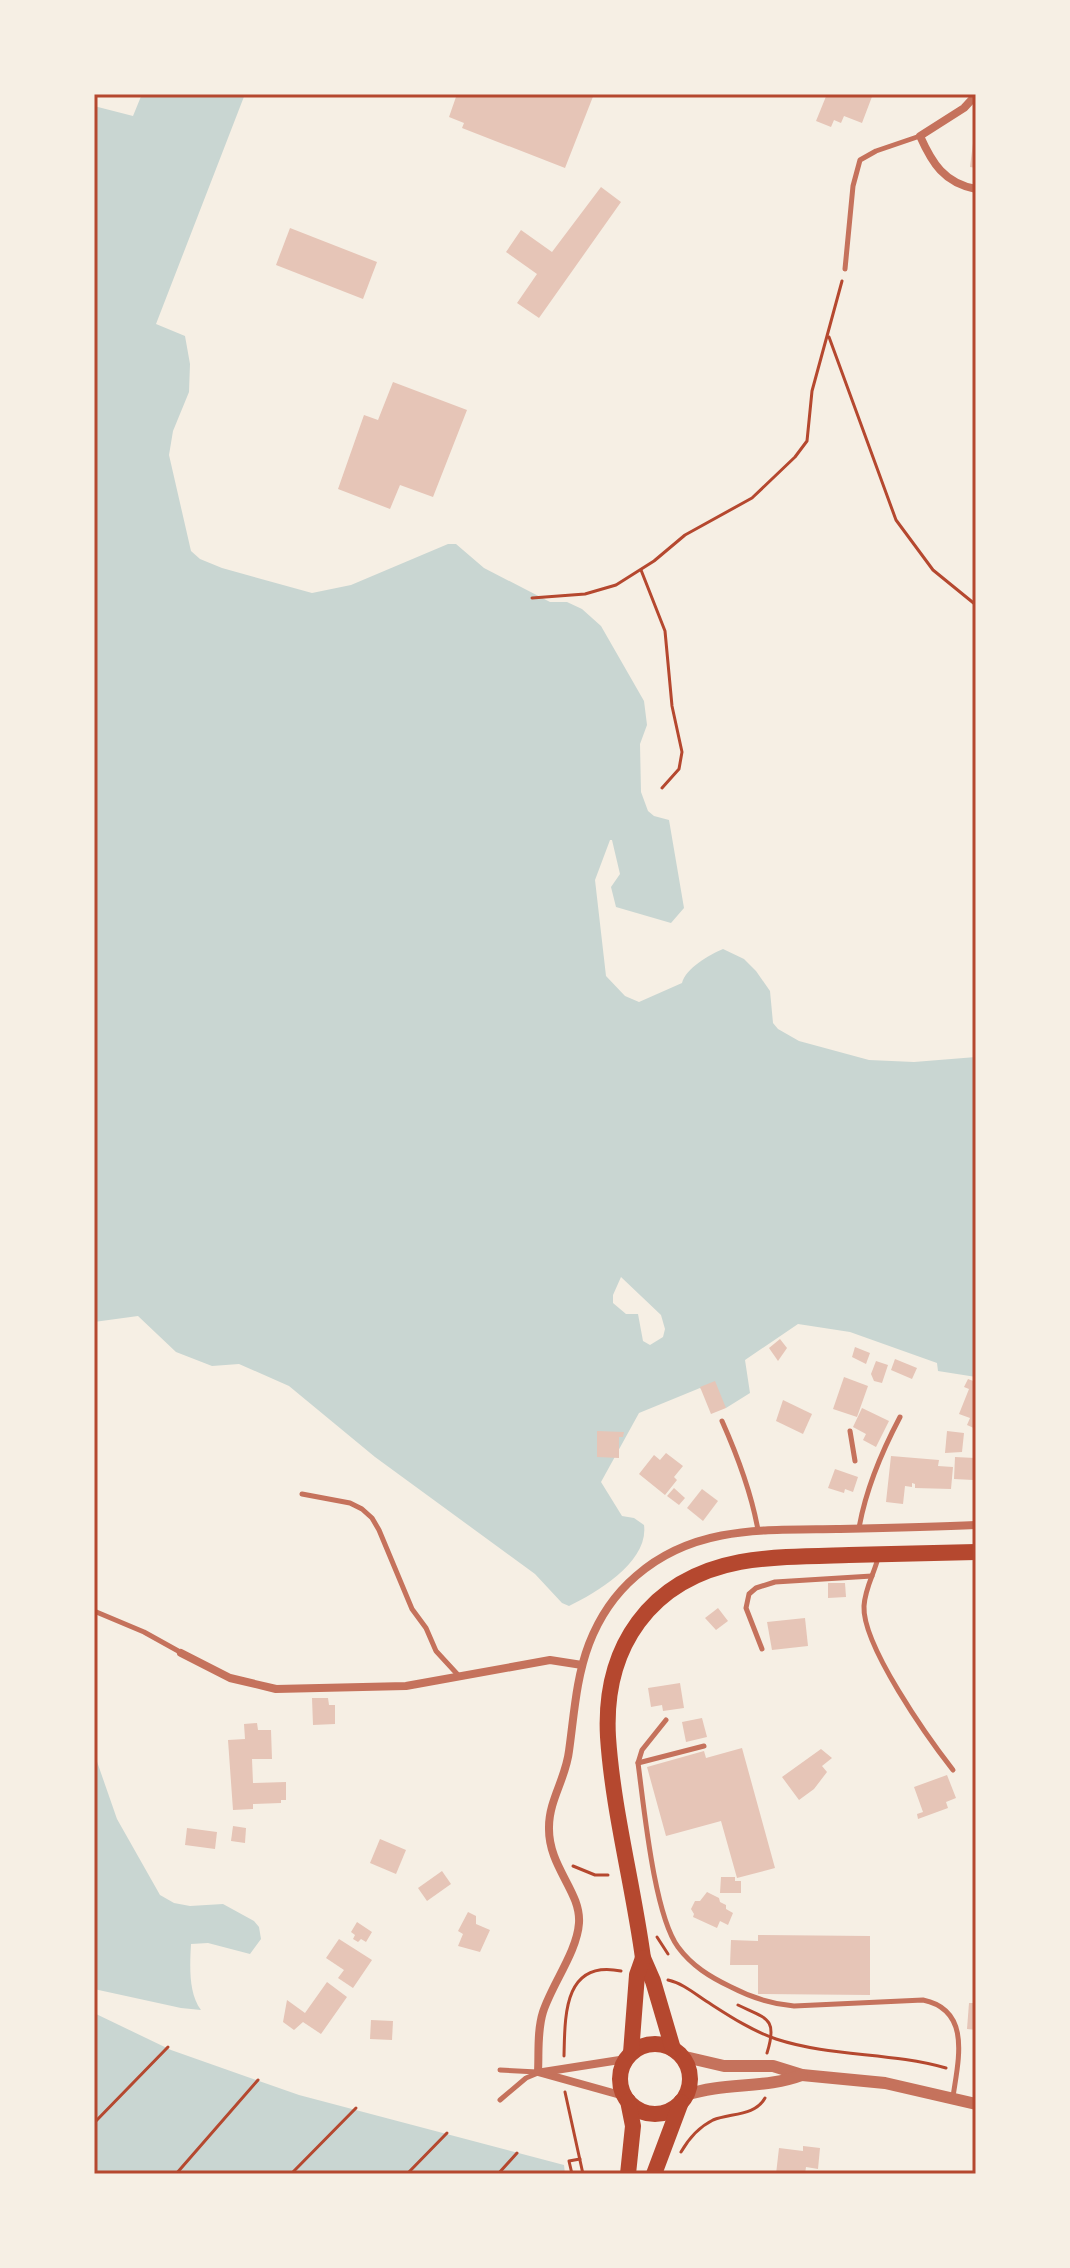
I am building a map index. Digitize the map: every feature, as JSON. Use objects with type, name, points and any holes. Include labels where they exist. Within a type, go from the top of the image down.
[{"type":"main road","points":[[654,2174],[683,2098],[689,2072],[677,2053],[643,1958],[608,1734],[612,1682],[630,1633],[663,1596],[713,1569],[773,1558],[976,1552]]},
{"type":"main road","points":[[628,2174],[633,2126],[620,2074],[628,2056],[635,2021],[635,1993],[643,1958]]},
{"type":"main road","points":[[628,2056],[646,2045],[655,2044],[677,2053]]},
{"type":"main road","points":[[626,2099],[651,2114],[668,2111],[683,2098]]},
{"type":"street","points":[[976,95],[964,108],[920,136],[936,167],[948,179],[976,189]]},
{"type":"street","points":[[538,2072],[542,2016],[579,1923],[576,1900],[558,1870],[550,1846],[549,1818],[568,1760],[582,1665],[607,1608],[645,1569],[667,1553],[719,1534],[758,1530],[976,1525]]},
{"type":"street","points":[[181,1653],[230,1678],[276,1689],[406,1686],[550,1660],[582,1665]]},
{"type":"street","points":[[677,2053],[724,2066],[773,2066],[802,2075],[885,2083],[976,2104]]},
{"type":"street","points":[[538,2072],[628,2056]]},
{"type":"street","points":[[538,2072],[626,2099]]},
{"type":"street","points":[[683,2098],[706,2088],[788,2080],[802,2075]]},
{"type":"lane","points":[[845,269],[853,186],[860,160],[876,151],[920,136]]},
{"type":"lane","points":[[859,1528],[864,1500],[874,1472],[900,1417]]},
{"type":"lane","points":[[722,1421],[746,1479],[758,1530]]},
{"type":"lane","points":[[850,1431],[855,1461]]},
{"type":"lane","points":[[302,1494],[350,1503],[372,1518],[412,1609],[426,1628],[436,1651],[460,1677]]},
{"type":"lane","points":[[879,1554],[864,1606],[867,1626],[915,1720],[953,1770]]},
{"type":"lane","points":[[762,1649],[746,1608],[749,1594],[756,1588],[775,1582],[872,1576]]},
{"type":"lane","points":[[94,1611],[144,1632],[181,1653]]},
{"type":"lane","points":[[666,1720],[642,1750],[638,1763],[664,1920],[678,1947],[693,1965],[738,1991],[774,2005],[923,2000],[938,2005],[952,2016],[958,2030],[953,2097]]},
{"type":"lane","points":[[638,1763],[704,1746]]},
{"type":"lane","points":[[500,2070],[538,2072]]},
{"type":"lane","points":[[500,2100],[538,2072]]},
{"type":"path","points":[[532,598],[596,592],[616,585],[641,570],[685,535],[752,498],[804,447],[812,391],[845,269]]},
{"type":"path","points":[[829,336],[896,520],[933,570],[976,605]]},
{"type":"path","points":[[641,570],[665,631],[672,706],[682,752],[679,769],[662,788]]},
{"type":"path","points":[[558,1870],[571,1865],[595,1875],[608,1875]]},
{"type":"path","points":[[772,2037],[811,2048],[921,2061],[956,2071]]},
{"type":"path","points":[[94,2123],[168,2047]]},
{"type":"path","points":[[176,2174],[258,2080]]},
{"type":"path","points":[[681,2152],[704,2125],[757,2108],[766,2094]]},
{"type":"path","points":[[566,2099],[583,2174]]},
{"type":"path","points":[[291,2174],[356,2108]]},
{"type":"path","points":[[407,2174],[447,2133]]},
{"type":"path","points":[[498,2174],[517,2153]]},
{"type":"path","points":[[572,2174],[569,2161],[580,2159]]},
{"type":"shaded area","points":[[142,94],[245,94],[156,324],[185,336],[190,364],[189,392],[173,431],[169,455],[191,551],[200,559],[222,568],[312,593],[351,585],[448,544],[456,544],[484,568],[550,602],[567,602],[582,609],[601,626],[644,701],[647,725],[640,744],[641,792],[648,811],[669,820],[684,908],[671,923],[616,907],[611,887],[620,874],[610,840],[595,880],[606,976],[625,996],[639,1002],[682,983],[693,967],[723,949],[744,959],[756,971],[770,991],[773,1023],[799,1041],[869,1060],[914,1062],[976,1057],[976,1377],[938,1371],[937,1363],[850,1332],[798,1324],[745,1360],[750,1393],[726,1408],[700,1388],[639,1413],[601,1482],[622,1516],[634,1518],[644,1525],[643,1538],[630,1563],[619,1574],[569,1606],[562,1603],[535,1574],[375,1457],[289,1386],[239,1364],[212,1366],[176,1352],[138,1316],[94,1322],[94,106],[133,116]],"holes":[[[621,1277],[661,1315],[665,1329],[663,1337],[650,1345],[643,1341],[638,1314],[626,1314],[613,1303]]]},
{"type":"shaded area","points":[[94,1753],[117,1819],[160,1895],[174,1903],[190,1906],[223,1904],[259,1927],[261,1939],[250,1954],[208,1943],[191,1944],[192,1987],[201,2010],[94,1989]]},
{"type":"shaded area","points":[[94,2013],[171,2050],[299,2095],[564,2165],[565,2174],[94,2174]]},
{"type":"building","points":[[457,94],[594,94],[565,168],[462,128],[464,123],[449,117]]},
{"type":"building","points":[[827,94],[873,94],[862,123],[844,116],[841,123],[834,120],[831,127],[816,121]]},
{"type":"building","points":[[976,135],[976,168],[970,167]]},
{"type":"building","points":[[601,187],[621,202],[539,318],[517,303],[537,274],[506,252],[521,230],[552,252]]},
{"type":"building","points":[[290,228],[377,262],[363,299],[276,265]]},
{"type":"building","points":[[393,382],[467,410],[433,497],[400,485],[390,509],[338,489],[364,415],[378,420]]},
{"type":"building","points":[[780,1339],[787,1348],[778,1361],[769,1348]]},
{"type":"building","points":[[855,1347],[870,1353],[866,1364],[852,1357]]},
{"type":"building","points":[[895,1359],[917,1368],[912,1379],[891,1370]]},
{"type":"building","points":[[876,1361],[888,1365],[882,1383],[874,1381],[871,1374]]},
{"type":"building","points":[[844,1377],[868,1386],[857,1417],[833,1409]]},
{"type":"building","points":[[968,1379],[976,1382],[976,1429],[967,1425],[970,1418],[959,1414],[969,1389],[964,1387]]},
{"type":"building","points":[[715,1381],[726,1408],[711,1414],[700,1387]]},
{"type":"building","points":[[783,1400],[812,1414],[803,1434],[776,1421]]},
{"type":"building","points":[[862,1408],[889,1421],[876,1447],[863,1440],[866,1434],[853,1427]]},
{"type":"building","points":[[597,1431],[624,1432],[623,1437],[619,1437],[619,1458],[597,1457]]},
{"type":"building","points":[[947,1431],[964,1433],[962,1452],[945,1453]]},
{"type":"building","points":[[666,1453],[683,1466],[665,1495],[639,1474],[654,1455],[660,1460]]},
{"type":"building","points":[[891,1456],[939,1460],[938,1466],[953,1467],[951,1489],[915,1488],[912,1483],[912,1487],[905,1486],[903,1504],[886,1502]]},
{"type":"building","points":[[955,1457],[975,1458],[973,1480],[954,1479]]},
{"type":"building","points":[[835,1469],[858,1477],[853,1492],[845,1489],[844,1493],[828,1488]]},
{"type":"building","points":[[674,1488],[685,1498],[679,1505],[667,1496]]},
{"type":"building","points":[[702,1489],[718,1501],[703,1521],[687,1508]]},
{"type":"building","points":[[828,1583],[845,1583],[846,1597],[828,1598]]},
{"type":"building","points":[[718,1608],[728,1621],[716,1630],[705,1618]]},
{"type":"building","points":[[805,1618],[808,1646],[772,1650],[767,1622]]},
{"type":"building","points":[[680,1683],[684,1708],[663,1711],[662,1705],[651,1707],[648,1688]]},
{"type":"building","points":[[312,1698],[328,1698],[329,1705],[335,1705],[335,1724],[313,1725]]},
{"type":"building","points":[[702,1718],[707,1737],[686,1742],[682,1722]]},
{"type":"building","points":[[257,1723],[258,1730],[271,1730],[272,1759],[252,1759],[253,1783],[286,1782],[286,1800],[253,1804],[253,1809],[233,1810],[228,1740],[245,1739],[244,1724]]},
{"type":"building","points":[[742,1748],[775,1868],[737,1878],[721,1821],[666,1836],[647,1767],[704,1751],[706,1758]]},
{"type":"building","points":[[821,1749],[832,1758],[822,1766],[827,1772],[814,1789],[799,1800],[782,1777]]},
{"type":"building","points":[[947,1775],[956,1798],[946,1802],[948,1808],[918,1819],[917,1814],[923,1812],[914,1787]]},
{"type":"building","points":[[233,1826],[246,1828],[245,1843],[231,1841]]},
{"type":"building","points":[[187,1828],[217,1832],[215,1849],[185,1845]]},
{"type":"building","points":[[380,1839],[406,1850],[396,1874],[370,1863]]},
{"type":"building","points":[[442,1871],[451,1884],[427,1901],[418,1888]]},
{"type":"building","points":[[721,1877],[735,1877],[735,1881],[741,1881],[741,1893],[720,1893]]},
{"type":"building","points":[[707,1892],[719,1898],[733,1913],[728,1925],[720,1921],[717,1928],[693,1917],[691,1909],[695,1901],[700,1901]]},
{"type":"building","points":[[468,1912],[476,1916],[476,1924],[490,1930],[480,1952],[458,1946],[463,1934],[458,1931]]},
{"type":"building","points":[[357,1922],[372,1932],[366,1942],[353,1939],[355,1935],[351,1932]]},
{"type":"building","points":[[758,1935],[870,1936],[870,1995],[758,1994],[758,1965],[730,1965],[731,1940],[758,1941]]},
{"type":"building","points":[[339,1939],[372,1960],[353,1988],[338,1978],[344,1970],[326,1958]]},
{"type":"building","points":[[327,1982],[347,1997],[321,2034],[303,2022],[294,2030],[283,2022],[287,2000],[305,2013]]},
{"type":"building","points":[[969,2003],[976,2003],[976,2030],[967,2029]]},
{"type":"building","points":[[371,2020],[393,2021],[392,2040],[370,2039]]},
{"type":"building","points":[[803,2146],[820,2148],[818,2169],[806,2167],[805,2174],[776,2174],[779,2148],[803,2151]]}]
